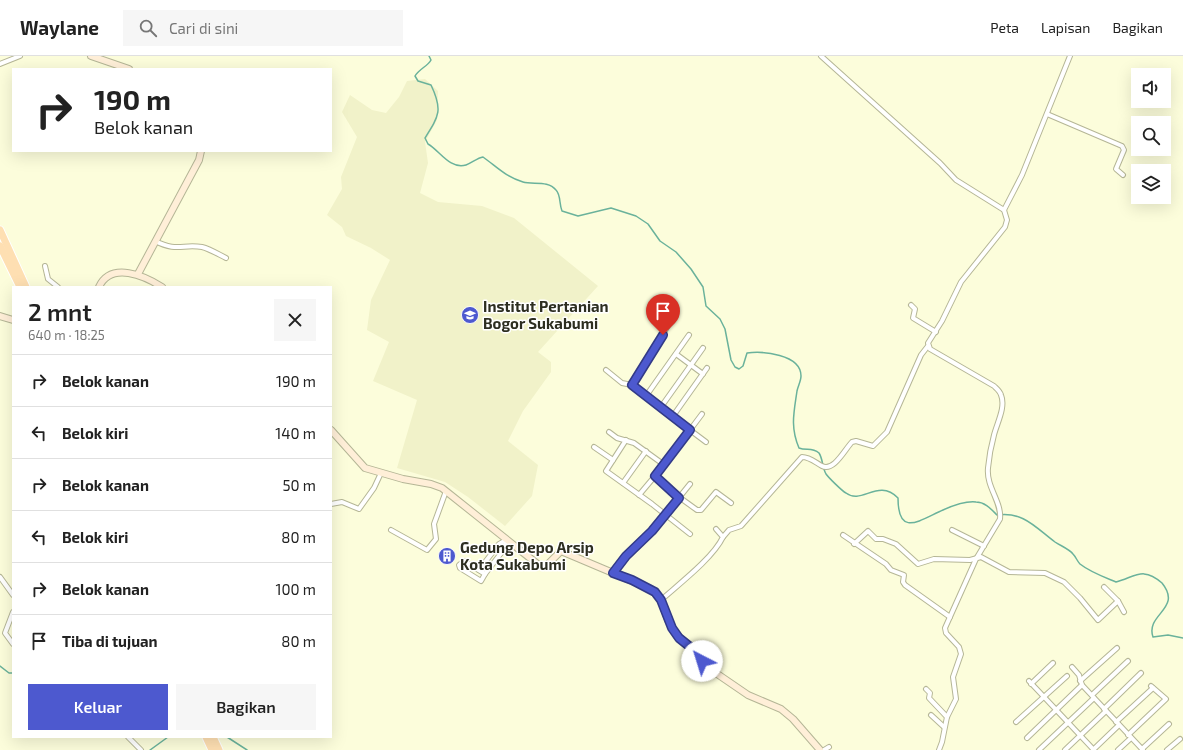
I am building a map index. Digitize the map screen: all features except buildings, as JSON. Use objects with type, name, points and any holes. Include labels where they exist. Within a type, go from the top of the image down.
[{"type":"main road","points":[[0,230],[26,286]]},
{"type":"main road","points":[[0,246],[20,286]]},
{"type":"main road","points":[[206,738],[212,750]]},
{"type":"main road","points":[[213,738],[219,750]]},
{"type":"street","points":[[0,64],[20,56]]},
{"type":"street","points":[[92,56],[126,68]]},
{"type":"street","points":[[661,600],[694,570],[729,530],[741,526],[802,457],[811,459],[823,466],[829,467],[834,464],[852,442],[856,441],[873,446],[881,440],[887,432],[921,355],[936,332],[961,282],[1005,227],[1007,220],[1004,210],[956,180],[940,163],[821,56]]},
{"type":"street","points":[[1004,210],[1022,175],[1070,56]]},
{"type":"street","points":[[1047,114],[1098,134],[1107,141],[1123,147],[1124,151],[1116,169],[1123,175]]},
{"type":"street","points":[[138,274],[196,164],[201,152]]},
{"type":"street","points":[[155,241],[174,248],[206,248],[226,258]]},
{"type":"street","points":[[45,266],[48,279],[57,286]]},
{"type":"street","points":[[100,286],[105,279],[113,274],[122,272],[138,274],[160,286]]},
{"type":"street","points":[[910,305],[915,309],[913,318],[936,332]]},
{"type":"street","points":[[0,316],[12,320]]},
{"type":"street","points":[[632,385],[669,324]]},
{"type":"street","points":[[646,396],[689,336]]},
{"type":"street","points":[[928,346],[930,349],[988,381],[1001,395],[1000,415],[994,433],[988,470],[989,485],[1000,512],[1000,519],[976,559],[945,628],[946,633],[959,648],[960,654],[953,677],[956,699],[947,717],[939,750]]},
{"type":"street","points":[[661,407],[690,364],[703,348]]},
{"type":"street","points":[[676,354],[703,374]]},
{"type":"street","points":[[673,416],[707,368]]},
{"type":"street","points":[[606,370],[622,383],[632,385],[706,442]]},
{"type":"street","points":[[639,495],[702,414]]},
{"type":"street","points":[[332,431],[362,467],[403,479],[431,484],[446,491],[472,514],[542,567],[561,551],[651,589],[661,600],[676,634],[694,650],[710,669],[748,695],[781,709],[797,724],[820,750]]},
{"type":"street","points":[[609,432],[617,438],[626,440],[646,451],[663,464]]},
{"type":"street","points":[[626,440],[606,471],[690,534]]},
{"type":"street","points":[[594,447],[612,460]]},
{"type":"street","points":[[623,483],[646,451]]},
{"type":"street","points":[[332,504],[342,502],[359,509],[374,488],[381,473]]},
{"type":"street","points":[[655,476],[679,498],[699,510],[701,510],[716,492],[731,503]]},
{"type":"street","points":[[613,573],[626,556],[652,531],[664,514],[690,484]]},
{"type":"street","points":[[391,530],[427,550],[436,538],[434,524],[446,491]]},
{"type":"street","points":[[716,529],[723,537]]},
{"type":"street","points":[[854,544],[868,530],[876,540],[883,539],[896,544],[918,564],[934,559],[984,558],[1009,572],[1045,573],[1064,582],[1080,598],[1098,620],[1118,602]]},
{"type":"street","points":[[952,530],[984,546]]},
{"type":"street","points":[[843,535],[854,544],[886,564],[891,570],[902,574],[904,576],[903,582],[905,585],[950,618]]},
{"type":"street","points":[[479,570],[499,544],[506,540]]},
{"type":"street","points":[[485,574],[464,561],[459,566],[460,569],[479,581],[485,574],[505,548],[506,540]]},
{"type":"street","points":[[0,578],[12,594]]},
{"type":"street","points":[[1104,587],[1118,602],[1124,612]]},
{"type":"street","points":[[12,615],[5,633],[12,643]]},
{"type":"street","points":[[1027,738],[1117,648]]},
{"type":"street","points":[[1039,750],[1068,723],[1128,661]]},
{"type":"street","points":[[1053,663],[1030,682],[1093,750],[1152,687],[1166,699],[1118,750]]},
{"type":"street","points":[[1072,667],[1078,673],[1081,683],[1142,750],[1169,724]]},
{"type":"street","points":[[1065,750],[1141,673]]},
{"type":"street","points":[[1016,722],[1044,698],[1066,676]]},
{"type":"street","points":[[926,689],[930,693],[929,698],[947,717]]},
{"type":"street","points":[[931,715],[944,727]]},
{"type":"street","points":[[129,738],[141,750]]},
{"type":"street","points":[[1167,750],[1180,739]]},
{"type":"street","points":[[824,750],[828,747]]},
{"type":"shaded area","name":"Institut Pertanian Bogor Sukabumi","points":[[425,79],[438,91],[437,120],[425,142],[428,163],[420,193],[438,202],[482,206],[514,218],[598,286],[538,352],[551,362],[551,372],[523,411],[508,441],[538,465],[532,496],[505,526],[468,497],[445,482],[397,468],[417,400],[373,381],[389,342],[367,330],[371,300],[390,260],[371,248],[346,236],[342,227],[327,215],[342,189],[341,177],[357,137],[342,112],[350,95],[372,110],[386,113],[399,97],[407,81]]},
{"type":"waterway","points":[[429,56],[431,60],[430,62],[415,76],[418,81],[431,85],[437,101],[438,113],[434,124],[425,138],[428,144],[445,159],[455,165],[466,165],[483,157],[517,180],[527,183],[549,185],[558,192],[562,211],[578,216],[611,208],[636,216],[648,224],[660,241],[676,252],[691,269],[703,287],[706,306],[720,319],[725,329],[731,360],[735,367],[739,369],[743,366],[747,353],[771,354],[780,356],[795,363],[801,376],[797,391],[794,420],[794,433],[799,448],[814,450],[819,453],[826,474],[844,492],[852,496],[884,490],[891,493],[898,498],[899,510],[902,518],[906,522],[912,523],[951,507],[972,502],[979,502],[985,505],[997,515],[1006,514],[1022,518],[1069,551],[1074,555],[1080,564],[1097,574],[1116,582],[1139,574],[1144,574],[1149,575],[1162,583],[1167,592],[1168,599],[1166,605],[1154,623],[1152,629],[1153,637],[1168,635],[1183,638]]},
{"type":"waterway","points":[[0,666],[9,673],[12,673]]},
{"type":"waterway","points":[[150,750],[167,738]]},
{"type":"waterway","points":[[229,738],[247,750]]},
{"type":"place","name":"Institut Pertanian Bogor Sukabumi","points":[[470,315]]},
{"type":"place","name":"Gedung Depo Arsip Kota Sukabumi","points":[[447,556]]},
{"type":"route","points":[[663,335],[632,385],[690,430],[655,476],[679,498],[664,514],[652,531],[626,556],[613,573],[632,580],[655,592],[661,600],[672,628],[676,634],[694,650],[702,661]]}]
